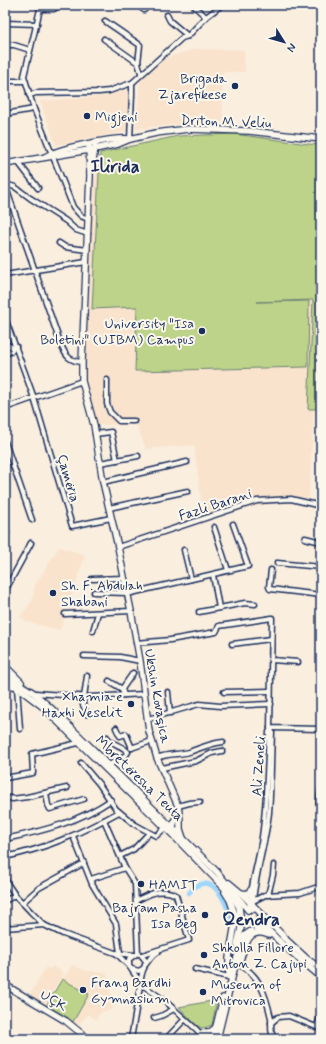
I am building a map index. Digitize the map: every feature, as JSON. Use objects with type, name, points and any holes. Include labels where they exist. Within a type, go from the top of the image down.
[{"type":"street","points":[[60,5],[54,9],[41,7],[24,76],[34,109],[73,207],[77,212],[88,219]]},
{"type":"street","points":[[137,5],[144,10],[149,5]]},
{"type":"street","points":[[193,5],[206,17]]},
{"type":"street","points":[[29,95],[36,93],[109,91],[132,83],[141,73],[156,62],[182,38],[188,36],[206,17],[222,5]]},
{"type":"street","points":[[167,15],[170,21],[188,36]]},
{"type":"street","points":[[105,21],[140,45],[138,63],[141,73]]},
{"type":"street","points":[[5,23],[37,24]]},
{"type":"street","points":[[104,39],[138,63]]},
{"type":"street","points":[[5,45],[14,45],[30,50]]},
{"type":"street","points":[[5,81],[25,81]]},
{"type":"street","points":[[130,139],[132,83]]},
{"type":"street","points":[[5,114],[34,109]]},
{"type":"street","name":"Driton M. Veliu","points":[[52,155],[122,138],[130,139],[156,133],[188,130],[244,131],[321,139]]},
{"type":"street","name":"Ukshin Kovaqica","points":[[92,146],[82,381],[95,434],[103,482],[131,611],[152,742],[178,806],[180,830],[183,838]]},
{"type":"street","points":[[5,164],[52,155]]},
{"type":"street","points":[[18,162],[38,188]]},
{"type":"street","points":[[5,184],[15,187],[66,221],[76,230],[88,234]]},
{"type":"street","points":[[5,184],[61,345],[65,354],[75,361],[82,362]]},
{"type":"street","points":[[59,243],[65,247],[87,250]]},
{"type":"street","points":[[5,275],[86,262]]},
{"type":"street","points":[[5,318],[34,398]]},
{"type":"street","points":[[5,344],[15,347]]},
{"type":"street","points":[[5,354],[10,352],[15,347]]},
{"type":"street","points":[[107,380],[107,404],[110,412],[119,421],[134,421]]},
{"type":"street","points":[[5,408],[82,381]]},
{"type":"street","name":"Çamëria","points":[[34,398],[72,526],[111,518]]},
{"type":"street","points":[[95,434],[111,432],[117,460]]},
{"type":"street","points":[[5,442],[6,450],[32,520]]},
{"type":"street","points":[[100,463],[138,456]]},
{"type":"street","points":[[103,482],[187,462]]},
{"type":"street","points":[[109,508],[188,491]]},
{"type":"street","name":"Fazli Barani","points":[[118,547],[257,502],[291,499],[321,506]]},
{"type":"street","points":[[94,592],[127,593],[248,566],[232,524]]},
{"type":"street","points":[[214,527],[228,570]]},
{"type":"street","points":[[305,538],[321,542]]},
{"type":"street","points":[[5,591],[31,543]]},
{"type":"street","points":[[184,550],[191,579]]},
{"type":"street","points":[[277,562],[321,567]]},
{"type":"street","points":[[271,570],[269,582],[270,589],[321,595]]},
{"type":"street","points":[[213,575],[219,608]]},
{"type":"street","points":[[92,579],[124,578]]},
{"type":"street","points":[[199,612],[244,603],[255,604]]},
{"type":"street","points":[[65,614],[131,611]]},
{"type":"street","points":[[93,631],[98,613]]},
{"type":"street","name":"Ukshin Kovaqica","points":[[136,643],[170,640],[216,632],[219,626],[272,618],[271,639]]},
{"type":"street","points":[[232,644],[271,639],[272,660],[270,729],[321,729]]},
{"type":"street","points":[[84,656],[116,657],[140,661]]},
{"type":"street","points":[[272,660],[298,662]]},
{"type":"street","points":[[5,666],[34,693],[56,696],[83,697],[144,694]]},
{"type":"street","points":[[5,672],[5,681]]},
{"type":"street","name":"Mbretëresha Teuta","points":[[5,672],[11,679],[34,693],[51,708],[161,817],[234,898],[239,907],[240,915]]},
{"type":"street","points":[[122,689],[133,673]]},
{"type":"street","points":[[87,676],[83,697],[83,705],[87,714]]},
{"type":"street","name":"Mbretëresha Teuta","points":[[5,681],[13,684],[42,706],[165,828],[172,830],[183,838],[251,906]]},
{"type":"street","points":[[109,682],[122,689],[124,695]]},
{"type":"street","points":[[5,686],[17,687],[20,729]]},
{"type":"street","points":[[224,692],[270,691]]},
{"type":"street","points":[[168,692],[170,713]]},
{"type":"street","points":[[51,708],[49,700],[56,696]]},
{"type":"street","points":[[148,719],[199,704],[220,706],[271,704]]},
{"type":"street","points":[[116,728],[120,736],[126,734],[132,748]]},
{"type":"street","name":"Ali Zeneli","points":[[251,906],[251,890],[257,866],[266,812],[270,729]]},
{"type":"street","name":"Ali Zeneli","points":[[251,906],[269,812],[272,732],[270,729]]},
{"type":"street","points":[[107,737],[110,742],[127,750],[152,742]]},
{"type":"street","points":[[5,778],[33,773],[32,754],[78,742]]},
{"type":"street","points":[[158,758],[170,754],[188,752],[208,745],[223,742]]},
{"type":"street","points":[[109,765],[126,755],[128,753],[127,750]]},
{"type":"street","points":[[162,768],[196,761],[212,753],[222,751]]},
{"type":"street","points":[[81,763],[120,812],[134,824],[156,836],[165,828]]},
{"type":"street","points":[[321,787],[319,802],[321,816]]},
{"type":"street","points":[[5,798],[12,799],[67,788]]},
{"type":"street","points":[[46,793],[50,809],[84,799]]},
{"type":"street","name":"Ukshin Kovaqica","points":[[172,830],[178,810],[175,797]]},
{"type":"street","points":[[5,838],[51,828],[80,819],[111,800]]},
{"type":"street","points":[[178,806],[200,802]]},
{"type":"street","points":[[5,857],[35,850],[73,836],[120,812]]},
{"type":"street","points":[[161,817],[169,819],[177,816]]},
{"type":"street","points":[[104,820],[125,868],[136,884],[138,955]]},
{"type":"street","points":[[120,856],[134,849],[149,833]]},
{"type":"street","points":[[73,836],[100,899],[116,924],[118,953],[131,968],[141,984],[164,1000],[201,1035],[211,1039],[242,939],[258,926],[259,919]]},
{"type":"street","points":[[22,903],[39,888],[84,863]]},
{"type":"street","points":[[268,895],[274,865]]},
{"type":"street","points":[[91,879],[125,868]]},
{"type":"street","points":[[212,874],[230,900],[235,913],[235,926],[229,958],[230,976]]},
{"type":"street","points":[[5,876],[7,886],[44,925],[63,934],[118,953],[138,955],[145,959],[145,966],[141,976],[141,984],[136,1004],[131,1039]]},
{"type":"street","points":[[217,1039],[241,928],[238,921],[240,915],[265,895],[300,893],[321,886],[321,877]]},
{"type":"street","points":[[223,878],[241,893],[259,919],[285,938]]},
{"type":"street","points":[[241,893],[247,894],[251,890]]},
{"type":"street","points":[[131,968],[129,959],[138,955],[162,950],[189,940],[176,895],[158,891],[137,900]]},
{"type":"street","points":[[5,901],[15,895]]},
{"type":"street","points":[[251,906],[307,959],[321,969]]},
{"type":"street","points":[[5,928],[44,925]]},
{"type":"street","points":[[241,928],[248,931],[269,931],[283,945]]},
{"type":"street","points":[[230,976],[238,964],[246,942],[254,934],[260,933],[275,938],[321,977]]},
{"type":"street","points":[[131,968],[138,971],[145,966],[153,956],[162,950]]},
{"type":"street","points":[[238,964],[254,974],[262,988],[271,1022],[271,1034],[275,1039]]},
{"type":"street","points":[[195,969],[230,976]]},
{"type":"street","name":"UÇK","points":[[5,985],[66,1022],[88,1039]]},
{"type":"street","points":[[154,1018],[174,1009]]},
{"type":"street","points":[[316,1026],[321,1014]]},
{"type":"street","points":[[271,1022],[278,1017],[285,1016],[321,1028]]},
{"type":"street","points":[[166,1039],[185,1019]]},
{"type":"street","points":[[201,1035],[209,1033],[216,1026]]},
{"type":"shaded area","points":[[194,49],[244,50],[245,72],[222,72],[223,122],[198,122],[136,129],[140,80],[166,58]]},
{"type":"shaded area","name":"Migjeni","points":[[128,90],[128,131],[56,145],[40,101],[98,97]]},
{"type":"shaded area","name":"University \"Isa Boletini\" (UIBM) Campus","points":[[101,157],[321,198],[321,272],[309,498],[203,515],[194,445],[146,449],[136,424],[97,425],[84,381],[91,192],[95,171]]},
{"type":"shaded area","name":"Sh. F. Abdulah Shabani","points":[[59,547],[85,555],[60,630],[27,622],[20,617],[32,601],[35,585]]},
{"type":"shaded area","name":"Frang Bardhi Gymnasium","points":[[72,965],[87,971],[107,973],[113,1009],[101,1012],[96,1019],[88,1015],[76,1026],[45,1007]]},
{"type":"shaded area","points":[[52,966],[64,973],[44,1006],[29,996],[46,967],[50,969]]},
{"type":"green space","name":"University \"Isa Boletini\" (UIBM) Campus","points":[[234,134],[321,145],[321,409],[308,409],[313,300],[257,302],[309,301],[308,367],[135,371],[137,307],[92,309],[100,153],[178,136]]},
{"type":"green space","points":[[62,979],[89,994],[73,1022],[46,1006]]},
{"type":"green space","points":[[217,1000],[212,1025],[205,1028],[199,1027],[179,1007]]},
{"type":"waterway","points":[[189,893],[197,886],[204,884],[211,885],[221,896],[229,912],[231,920]]},
{"type":"place","name":"Brigada Zjarefikese","points":[[235,86]]},
{"type":"place","name":"Migjeni","points":[[87,116]]},
{"type":"place","name":"University \"Isa Boletini\" (UIBM) Campus","points":[[202,331]]},
{"type":"place","name":"Sh. F. Abdulah Shabani","points":[[53,593]]},
{"type":"place","name":"Xhamia e Haxhi Veselit","points":[[131,704]]},
{"type":"place","name":"HAMIT","points":[[141,884]]},
{"type":"place","name":"Bajram Pasha Isa Beg","points":[[205,915]]},
{"type":"place","name":"Shkolla Fillore Anton Z. Cajupi","points":[[204,955]]},
{"type":"place","name":"Frang Bardhi Gymnasium","points":[[83,990]]},
{"type":"place","name":"Museum of Mitrovica","points":[[203,992]]},
{"type":"district","name":"Ilirida","points":[[115,166]]},
{"type":"district","name":"Qendra","points":[[251,919]]}]
